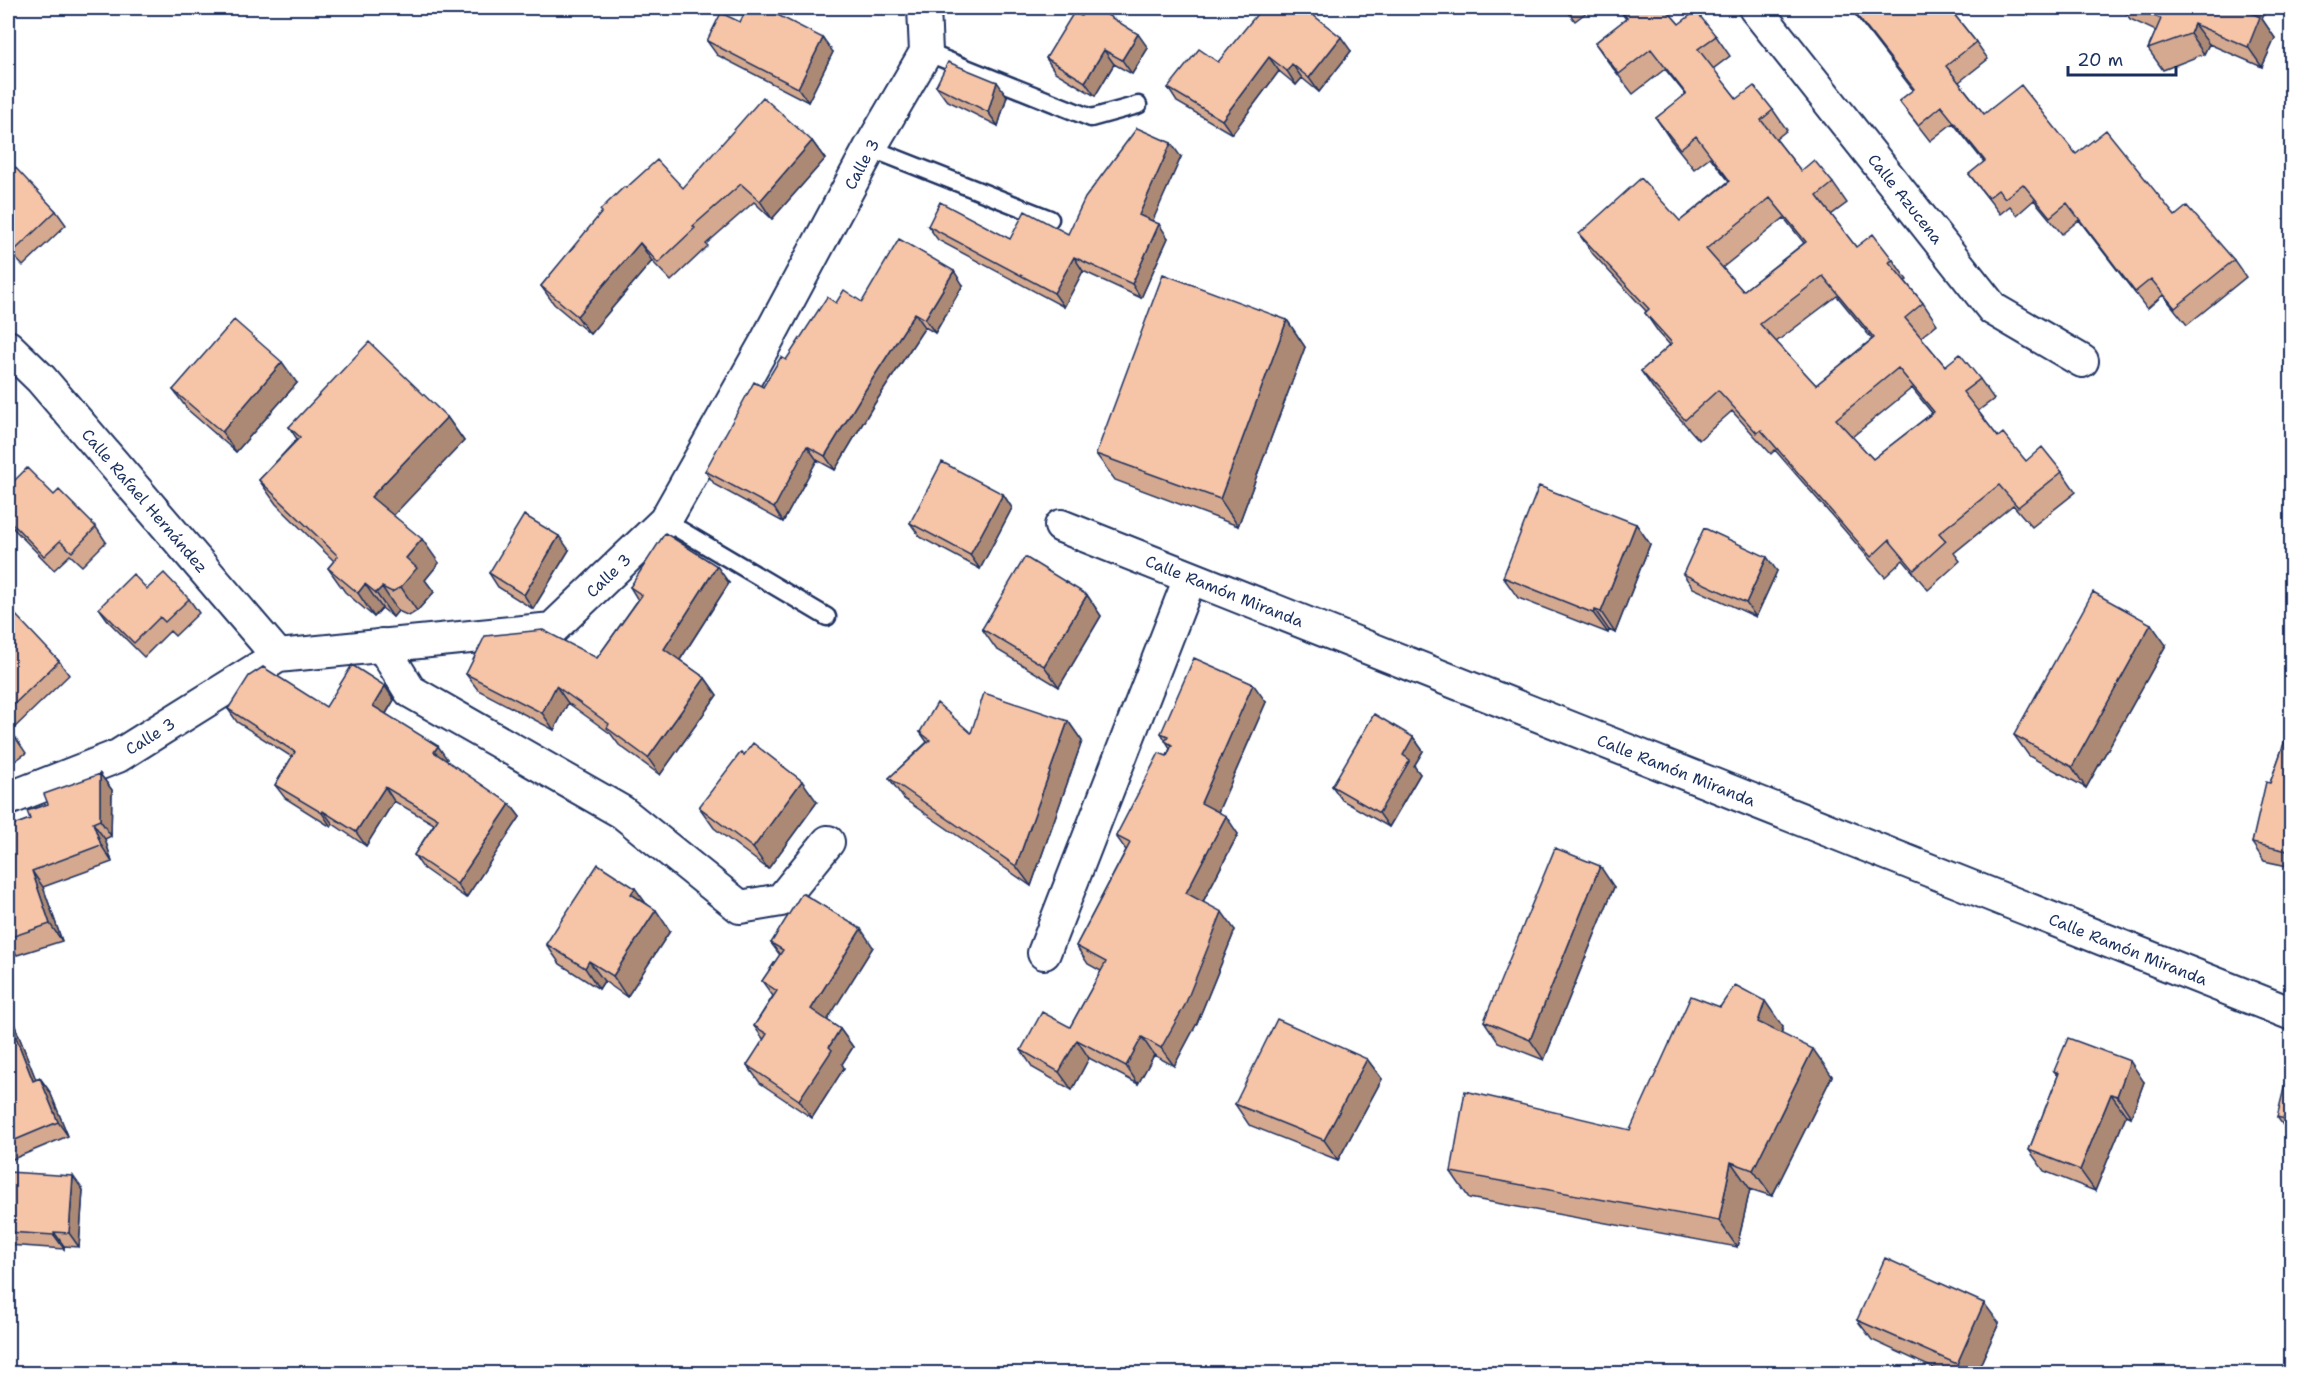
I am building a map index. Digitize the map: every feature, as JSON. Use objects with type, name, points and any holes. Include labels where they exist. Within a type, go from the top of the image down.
[{"type":"street","points":[[924,8],[926,52]]},
{"type":"street","name":"Calle Azucena","points":[[1755,8],[1993,309],[2082,361]]},
{"type":"street","name":"Calle 3","points":[[8,799],[118,756],[278,656],[552,629],[665,521],[765,344],[870,148],[926,52]]},
{"type":"street","name":"Calle Rafael Hernández","points":[[8,347],[41,380],[278,656]]},
{"type":"street","name":"Calle Ramón Miranda","points":[[1061,526],[2292,1014]]},
{"type":"street","points":[[1044,953],[1190,578]]},
{"type":"street","points":[[382,645],[410,691],[622,812],[740,907],[782,900],[828,843]]},
{"type":"lane","points":[[926,52],[1091,118],[1138,105]]},
{"type":"lane","points":[[870,148],[1050,219]]},
{"type":"lane","points":[[665,521],[827,617]]},
{"type":"building","points":[[747,8],[764,8],[823,38],[798,88],[707,41],[721,13],[740,22]]},
{"type":"building","points":[[1086,8],[1096,8],[1138,34],[1122,60],[1104,50],[1085,82],[1046,58],[1074,12],[1081,16]]},
{"type":"building","points":[[1262,8],[1304,8],[1341,37],[1309,78],[1292,64],[1287,71],[1269,57],[1222,120],[1168,88],[1199,49],[1218,62]]},
{"type":"building","points":[[1619,8],[1665,8],[1679,24],[1696,11],[1716,36],[1698,49],[1737,99],[1754,86],[1773,110],[1761,120],[1801,171],[1814,160],[1833,183],[1817,196],[1856,247],[1873,234],[1893,260],[1889,262],[1923,303],[1905,318],[1945,366],[1960,354],[1980,379],[1963,392],[1998,437],[2003,433],[2026,461],[2042,447],[2062,472],[2018,507],[1999,485],[1939,533],[1946,541],[1914,570],[1889,540],[1871,557],[1761,430],[1757,433],[1718,390],[1685,420],[1641,371],[1672,343],[1645,313],[1649,309],[1579,234],[1641,178],[1680,221],[1730,181],[1696,136],[1680,149],[1656,118],[1686,94],[1651,49],[1619,74],[1595,43],[1627,18]],"holes":[[[1770,198],[1806,242],[1743,291],[1706,249]],[[1823,276],[1874,338],[1816,385],[1760,324]],[[1898,368],[1934,412],[1873,459],[1836,419]]]},
{"type":"building","points":[[1851,8],[1949,8],[1976,42],[1946,66],[1984,114],[2021,85],[2076,154],[2106,130],[2175,216],[2187,206],[2234,260],[2175,308],[2151,279],[2135,292],[2067,203],[2050,217],[2023,184],[2005,198],[1998,190],[1988,198],[1969,174],[1985,161],[1941,106],[1918,125],[1899,101],[1914,89]]},
{"type":"building","points":[[2136,8],[2243,8],[2260,17],[2248,47],[2194,24],[2190,34],[2148,49],[2161,19]]},
{"type":"building","points":[[948,62],[997,82],[988,112],[936,86]]},
{"type":"building","points":[[763,97],[812,141],[760,201],[741,184],[693,226],[695,228],[658,263],[640,243],[577,316],[541,286],[602,212],[600,210],[624,187],[626,188],[657,160],[683,188]]},
{"type":"building","points":[[1137,128],[1171,143],[1139,215],[1159,224],[1132,284],[1074,257],[1054,293],[928,226],[940,202],[1010,239],[1025,211],[1068,234],[1085,198]]},
{"type":"building","points":[[11,163],[56,211],[13,252],[8,246],[8,166]]},
{"type":"building","points":[[899,239],[954,271],[925,319],[915,313],[825,456],[807,446],[774,508],[705,471],[754,382],[763,387],[781,357],[786,360],[827,297],[836,303],[844,290],[862,302]]},
{"type":"building","points":[[1163,274],[1287,320],[1220,499],[1096,454]]},
{"type":"building","points":[[234,320],[282,362],[222,432],[173,390]]},
{"type":"building","points":[[369,342],[447,417],[371,497],[422,539],[406,558],[417,568],[401,587],[392,592],[382,587],[376,593],[365,584],[358,593],[328,568],[338,556],[259,480],[300,437],[289,427]]},
{"type":"building","points":[[942,462],[1003,494],[970,555],[910,523]]},
{"type":"building","points":[[27,468],[54,495],[59,490],[96,527],[72,552],[60,541],[44,556],[8,519],[8,487]]},
{"type":"building","points":[[1539,486],[1636,524],[1601,612],[1595,610],[1593,613],[1503,577]]},
{"type":"building","points":[[524,515],[559,536],[524,595],[489,573]]},
{"type":"building","points":[[1704,528],[1767,557],[1746,603],[1683,574]]},
{"type":"building","points":[[665,533],[717,566],[664,649],[705,678],[648,758],[607,728],[609,724],[556,686],[542,713],[466,674],[485,636],[543,630],[597,658],[642,595],[630,587]]},
{"type":"building","points":[[1025,557],[1087,595],[1044,666],[982,629]]},
{"type":"building","points":[[164,573],[189,599],[165,622],[160,617],[134,643],[99,608],[133,574],[147,589]]},
{"type":"building","points":[[2093,592],[2151,624],[2072,767],[2014,735]]},
{"type":"building","points":[[12,611],[59,661],[8,710],[8,615]]},
{"type":"building","points":[[1194,658],[1253,684],[1201,803],[1226,816],[1186,893],[1222,912],[1185,1005],[1161,1048],[1142,1037],[1126,1066],[1077,1040],[1059,1072],[1021,1050],[1042,1012],[1070,1027],[1106,962],[1076,946],[1130,843],[1116,836],[1159,753],[1167,756],[1172,745],[1165,741],[1168,736],[1161,733]]},
{"type":"building","points":[[352,665],[385,686],[373,706],[438,746],[434,752],[510,804],[457,884],[414,855],[438,819],[385,787],[356,832],[275,785],[295,752],[228,709],[249,676],[263,667],[326,707]]},
{"type":"building","points":[[984,693],[1068,721],[1016,866],[889,778],[930,740],[920,732],[937,703],[971,733]]},
{"type":"building","points":[[1374,714],[1413,737],[1403,755],[1410,760],[1379,813],[1332,786]]},
{"type":"building","points":[[2292,721],[2292,852],[2252,843],[2266,782],[2270,783]]},
{"type":"building","points":[[8,727],[16,739],[8,745]]},
{"type":"building","points":[[753,743],[802,781],[753,848],[699,807],[741,752],[744,755]]},
{"type":"building","points":[[100,774],[100,820],[93,823],[101,845],[32,871],[50,924],[8,938],[8,827],[30,819],[27,811],[48,804],[44,794]]},
{"type":"building","points":[[1555,848],[1600,866],[1530,1040],[1484,1021]]},
{"type":"building","points":[[598,864],[635,888],[631,894],[656,910],[613,976],[589,961],[585,968],[546,944]]},
{"type":"building","points":[[802,893],[861,929],[811,1009],[840,1029],[829,1047],[832,1050],[799,1100],[747,1065],[767,1034],[754,1026],[777,991],[762,981],[783,950],[771,943]]},
{"type":"building","points":[[1735,985],[1765,1001],[1758,1022],[1813,1049],[1753,1170],[1731,1162],[1719,1221],[1451,1172],[1465,1091],[1630,1130],[1691,996],[1720,1007]]},
{"type":"building","points":[[8,1017],[33,1081],[40,1078],[58,1122],[8,1143]]},
{"type":"building","points":[[1277,1019],[1367,1059],[1324,1140],[1235,1104]]},
{"type":"building","points":[[2068,1038],[2130,1061],[2117,1096],[2111,1094],[2080,1170],[2029,1150],[2059,1073],[2054,1071]]},
{"type":"building","points":[[2286,1080],[2292,1081],[2292,1121],[2277,1117]]},
{"type":"building","points":[[8,1172],[73,1176],[69,1233],[54,1232],[54,1235],[8,1232]]},
{"type":"building","points":[[1885,1258],[1984,1303],[1957,1364],[1857,1320]]}]
